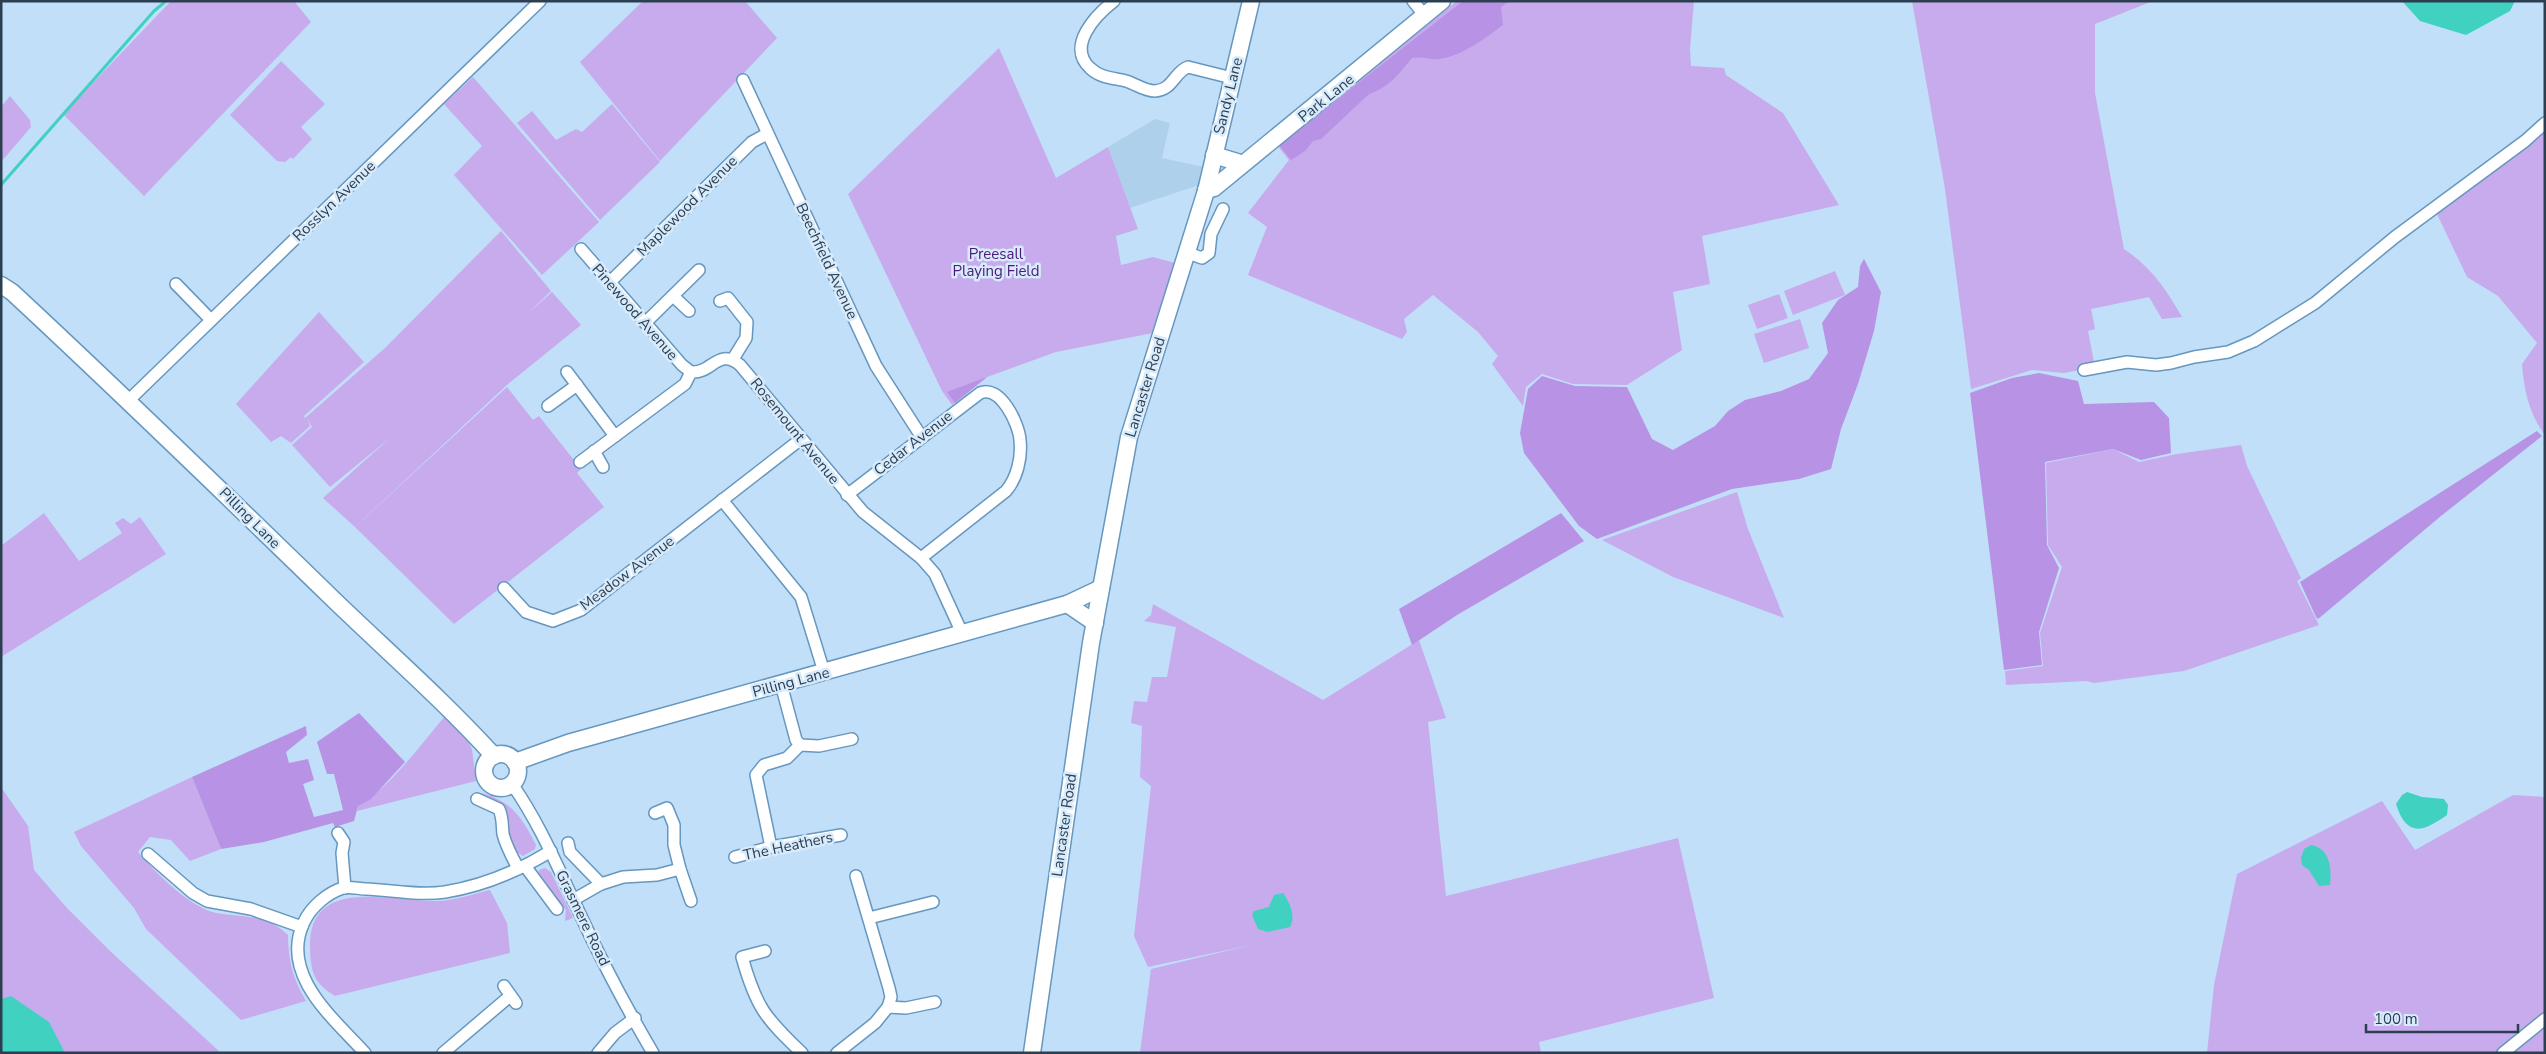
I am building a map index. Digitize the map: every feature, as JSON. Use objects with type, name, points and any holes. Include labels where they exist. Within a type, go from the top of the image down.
[{"type":"street","name":"Rosslyn Avenue","points":[[128,401],[540,1]]},
{"type":"street","points":[[1114,1],[1094,19],[1083,41],[1082,52],[1085,62],[1097,73],[1129,82],[1143,89],[1157,91],[1172,84],[1180,71],[1188,67],[1232,78]]},
{"type":"street","name":"Sandy Lane","points":[[1206,190],[1251,1]]},
{"type":"street","points":[[1413,1],[1425,16]]},
{"type":"street","name":"Park Lane","points":[[1206,190],[1214,188],[1442,1]]},
{"type":"street","name":"Beechfield Avenue","points":[[743,80],[876,366],[922,436]]},
{"type":"street","points":[[2084,370],[2127,362],[2156,365],[2171,363],[2194,357],[2228,352],[2254,341],[2315,303],[2395,237],[2526,141],[2545,123]]},
{"type":"street","name":"Maplewood Avenue","points":[[610,282],[752,142],[767,134]]},
{"type":"street","points":[[1214,154],[1237,162],[1240,166]]},
{"type":"street","name":"Lancaster Road","points":[[1032,1053],[1095,622],[1134,416],[1188,253],[1206,190]]},
{"type":"street","points":[[1188,253],[1202,258],[1209,253],[1211,234],[1223,209]]},
{"type":"street","name":"Pinewood Avenue","points":[[581,249],[682,365],[691,372]]},
{"type":"street","points":[[645,323],[699,270]]},
{"type":"street","points":[[176,284],[211,320]]},
{"type":"street","name":"Pilling Lane","points":[[1,285],[12,292],[128,401],[448,707],[494,756]]},
{"type":"street","points":[[673,296],[689,311]]},
{"type":"street","points":[[580,462],[685,384],[691,372],[703,371],[724,358],[733,359],[746,338],[747,322],[728,298],[720,301]]},
{"type":"street","name":"Rosemount Avenue","points":[[733,359],[740,365],[847,495],[863,512],[921,558],[935,574],[962,633]]},
{"type":"street","points":[[567,372],[615,436]]},
{"type":"street","points":[[548,406],[577,385]]},
{"type":"street","name":"Cedar Avenue","points":[[847,495],[980,393],[990,391],[1002,399],[1017,429],[1020,447],[1015,478],[1006,491],[921,558]]},
{"type":"street","name":"Meadow Avenue","points":[[504,588],[526,612],[553,621],[581,610],[801,439]]},
{"type":"street","points":[[594,451],[602,467]]},
{"type":"street","points":[[722,500],[801,597],[824,672]]},
{"type":"street","name":"Pilling Lane","points":[[515,762],[568,743],[1067,604],[1100,593]]},
{"type":"street","points":[[1067,604],[1095,622]]},
{"type":"street","points":[[781,684],[796,740],[800,745]]},
{"type":"street","points":[[771,847],[756,775],[764,765],[787,758],[800,745],[819,746],[852,739]]},
{"type":"street","points":[[503,755],[515,762],[517,773],[512,784],[499,788],[486,780],[485,765],[494,756],[503,755]]},
{"type":"street","name":"Grasmere Road","points":[[512,784],[551,851],[599,955],[653,1053]]},
{"type":"street","points":[[481,804],[499,810],[503,818],[506,846],[556,909]]},
{"type":"street","points":[[655,813],[670,804],[674,825],[674,845],[691,901]]},
{"type":"street","name":"The Heathers","points":[[735,857],[771,847],[841,835]]},
{"type":"street","points":[[345,839],[342,853],[345,888]]},
{"type":"street","points":[[568,843],[570,852],[601,884]]},
{"type":"street","points":[[365,1053],[330,1014],[301,974],[297,951],[298,933],[307,915],[320,902],[345,888],[444,892],[473,885],[522,867],[551,851]]},
{"type":"street","points":[[148,854],[163,858],[193,893],[207,901],[251,909],[302,927]]},
{"type":"street","points":[[573,900],[601,884],[623,877],[657,875],[680,869]]},
{"type":"street","points":[[837,1053],[875,1024],[888,1007],[891,997],[856,876]]},
{"type":"street","points":[[869,918],[934,902]]},
{"type":"street","points":[[765,951],[738,958],[759,1008],[771,1024],[802,1053]]},
{"type":"street","points":[[443,1053],[513,1000],[504,986]]},
{"type":"street","points":[[888,1007],[906,1008],[935,1002]]},
{"type":"street","points":[[598,1053],[616,1033],[635,1018]]},
{"type":"street","points":[[2503,1053],[2545,1019]]},
{"type":"shaded area","points":[[1463,1],[1509,1],[1501,7],[1503,25],[1473,46],[1457,54],[1439,59],[1412,58],[1388,84],[1369,94],[1321,139],[1313,141],[1305,151],[1291,160],[1279,145]]},
{"type":"shaded area","points":[[2402,1],[2515,1],[2510,11],[2466,35],[2420,21]]},
{"type":"shaded area","points":[[1155,119],[1170,123],[1162,158],[1204,167],[1202,184],[1130,208],[1108,147]]},
{"type":"shaded area","points":[[1864,259],[1881,292],[1874,331],[1858,384],[1841,429],[1831,469],[1799,479],[1732,489],[1597,539],[1579,526],[1524,453],[1520,433],[1528,389],[1542,376],[1575,386],[1627,387],[1652,439],[1673,450],[1715,426],[1728,411],[1745,400],[1781,391],[1809,379],[1828,353],[1822,323],[1838,300],[1858,287],[1860,266]]},
{"type":"shaded area","points":[[2039,373],[2078,381],[2084,404],[2154,402],[2169,418],[2171,453],[2141,460],[2113,449],[2045,462],[2047,545],[2059,568],[2039,632],[2042,665],[2004,670],[1970,393],[2012,378]]},
{"type":"shaded area","points":[[987,377],[955,403],[947,392]]},
{"type":"shaded area","points":[[2537,431],[2542,436],[2441,516],[2318,619],[2316,617],[2300,582]]},
{"type":"shaded area","points":[[1561,513],[1584,541],[1457,615],[1412,645],[1399,609]]},
{"type":"shaded area","points":[[359,713],[405,762],[371,799],[358,806],[354,821],[335,827],[333,823],[264,842],[221,849],[192,777],[306,726],[307,735],[286,752],[289,763],[308,759],[314,780],[303,784],[314,817],[343,810],[334,774],[327,774],[317,742]]},
{"type":"shaded area","points":[[2407,792],[2422,797],[2444,799],[2448,805],[2447,815],[2423,828],[2411,827],[2400,815],[2396,804],[2402,795]]},
{"type":"shaded area","points":[[2311,845],[2322,850],[2326,855],[2331,872],[2330,885],[2319,886],[2309,870],[2302,865],[2301,858],[2304,849]]},
{"type":"shaded area","points":[[1283,893],[1291,910],[1292,923],[1290,927],[1268,932],[1258,929],[1252,915],[1254,911],[1269,907],[1274,895]]},
{"type":"shaded area","points":[[11,996],[49,1022],[65,1053],[1,1053],[1,999]]},
{"type":"green space","points":[[171,1],[294,1],[311,22],[144,196],[63,114]]},
{"type":"green space","points":[[643,1],[745,1],[777,38],[660,161],[580,62]]},
{"type":"green space","points":[[1457,1],[1694,1],[1690,49],[1691,66],[1724,68],[1726,75],[1783,113],[1839,205],[1702,236],[1710,284],[1673,292],[1682,350],[1627,385],[1573,384],[1542,374],[1526,387],[1523,406],[1492,364],[1498,356],[1478,332],[1433,295],[1404,319],[1407,332],[1402,339],[1248,275],[1267,227],[1248,213],[1289,160],[1277,145]]},
{"type":"green space","points":[[1912,1],[2153,1],[2095,24],[2095,93],[2124,249],[2142,263],[2157,279],[2182,317],[2162,319],[2149,297],[2091,309],[2095,329],[2088,331],[2095,367],[2064,373],[2032,370],[1971,389],[1945,189]]},
{"type":"green space","name":"Preesall Playing Field","points":[[999,48],[1056,178],[1108,147],[1138,229],[1116,236],[1121,265],[1153,257],[1175,263],[1153,333],[1056,352],[987,377],[952,405],[942,391],[848,194]]},
{"type":"green space","points":[[281,61],[325,104],[301,127],[312,139],[293,159],[291,157],[285,162],[277,161],[230,115]]},
{"type":"green space","points":[[473,77],[599,222],[542,275],[454,175],[482,146],[444,104]]},
{"type":"green space","points":[[10,96],[30,120],[31,127],[1,162],[1,107]]},
{"type":"green space","points":[[612,104],[660,162],[600,220],[517,123],[532,111],[556,140],[576,129],[582,132]]},
{"type":"green space","points":[[2545,127],[2545,435],[2535,419],[2528,401],[2522,364],[2537,343],[2498,296],[2467,277],[2436,212]]},
{"type":"green space","points":[[501,231],[551,291],[526,315],[552,292],[581,325],[508,384],[355,527],[323,498],[390,438],[330,487],[292,445],[312,427],[307,419],[310,426],[291,443],[281,436],[271,442],[236,404],[319,312],[364,362],[304,416],[305,418],[385,348]]},
{"type":"green space","points":[[1835,271],[1845,295],[1793,315],[1784,291]]},
{"type":"green space","points":[[1779,294],[1788,318],[1757,329],[1748,305]]},
{"type":"green space","points":[[1800,319],[1809,348],[1764,363],[1754,334]]},
{"type":"green space","points":[[507,387],[533,420],[539,416],[581,469],[577,473],[604,507],[454,624],[355,527]]},
{"type":"green space","points":[[2241,445],[2247,466],[2301,578],[2297,581],[2319,625],[2184,671],[2094,683],[2087,681],[2006,685],[2005,671],[2043,666],[2040,633],[2062,567],[2048,545],[2046,463],[2113,449],[2139,462],[2177,454]]},
{"type":"green space","points":[[1737,492],[1748,529],[1784,618],[1673,577],[1602,540]]},
{"type":"green space","points":[[44,513],[79,561],[122,533],[115,523],[123,518],[131,524],[140,517],[166,554],[1,657],[1,546]]},
{"type":"green space","points":[[1153,604],[1323,700],[1419,640],[1446,718],[1428,722],[1446,896],[1678,838],[1714,998],[1539,1042],[1541,1053],[1140,1053],[1151,969],[1251,945],[1148,967],[1134,936],[1151,786],[1140,777],[1142,726],[1131,723],[1134,701],[1147,702],[1152,677],[1167,677],[1176,627],[1144,621],[1151,615]]},
{"type":"green space","points":[[445,716],[467,739],[472,749],[476,781],[357,811],[358,806],[394,776]]},
{"type":"green space","points":[[192,777],[221,849],[190,861],[171,840],[150,837],[138,852],[163,879],[195,904],[216,913],[254,918],[271,923],[288,935],[292,969],[306,1001],[241,1020],[146,929],[134,908],[81,846],[74,832]]},
{"type":"green space","points":[[1,787],[28,826],[34,870],[67,908],[110,951],[221,1053],[1,1053]]},
{"type":"green space","points":[[482,793],[502,801],[515,812],[531,835],[536,845],[535,849],[523,856],[517,852],[515,853],[508,834],[507,814],[503,808],[484,799]]},
{"type":"green space","points":[[2513,795],[2545,797],[2545,1016],[2498,1053],[2207,1053],[2214,985],[2237,874],[2382,801],[2415,850]]},
{"type":"green space","points":[[545,868],[551,872],[573,918],[565,921],[566,910],[538,877],[539,870]]},
{"type":"green space","points":[[490,890],[507,923],[510,953],[335,996],[322,987],[315,977],[311,965],[310,949],[313,925],[322,910],[337,901],[356,897],[376,897],[443,901]]},
{"type":"green space","points":[[2545,1024],[2545,1053],[2509,1053]]},
{"type":"waterway","points":[[1,185],[154,11],[166,1]]}]
